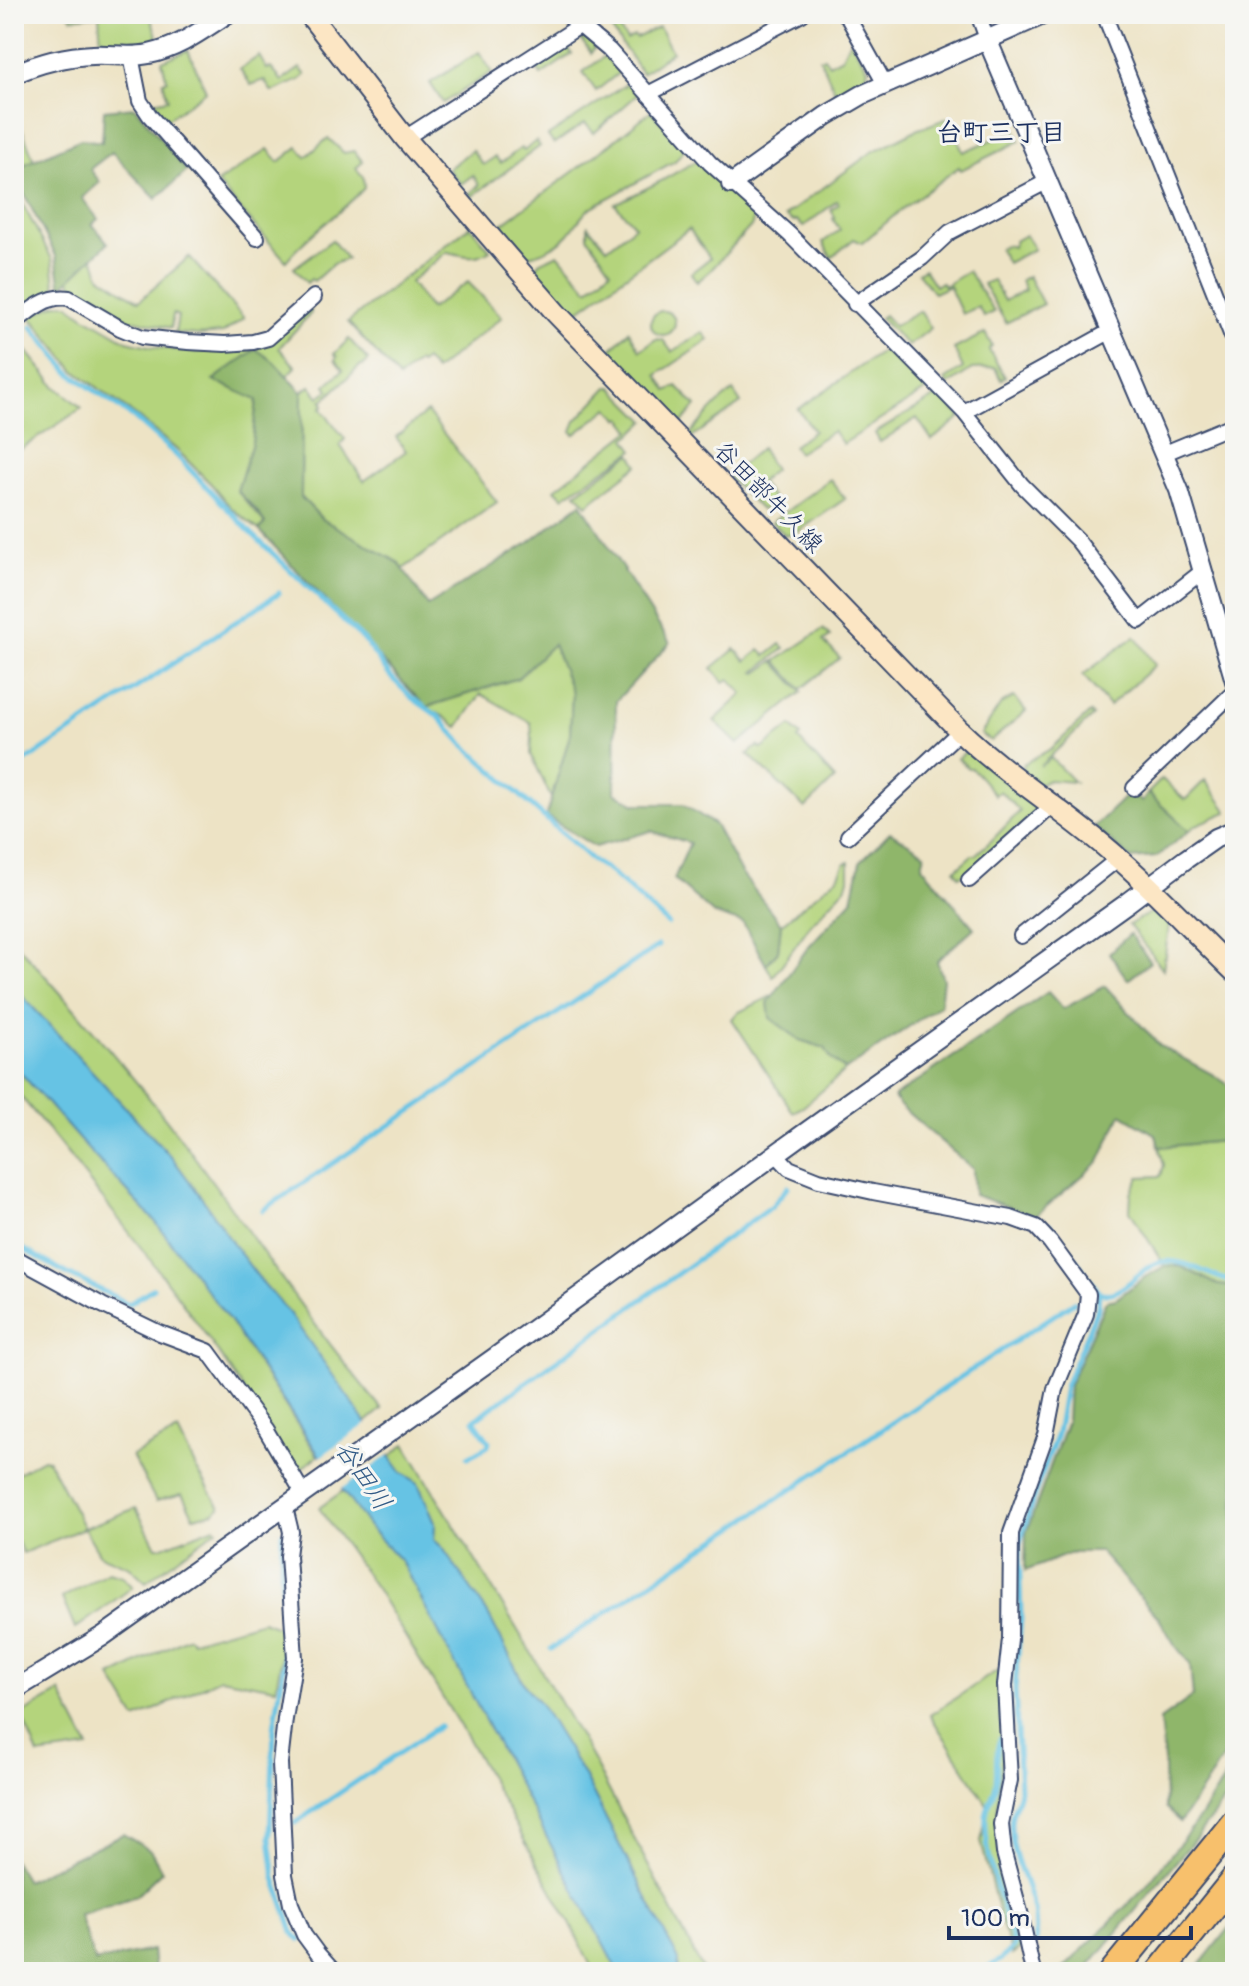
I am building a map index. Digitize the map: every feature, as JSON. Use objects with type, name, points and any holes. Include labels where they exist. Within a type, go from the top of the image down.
[{"type":"highway","points":[[1113,1972],[1235,1822]]},
{"type":"highway","points":[[1160,1972],[1235,1879]]},
{"type":"main road","name":"谷田部牛久線","points":[[309,14],[405,138],[576,334],[960,731],[1005,771],[1119,858],[1232,964]]},
{"type":"street","points":[[14,74],[56,59],[146,55],[168,49],[227,14]]},
{"type":"street","points":[[566,14],[609,50],[710,163],[790,235],[964,412],[1022,485],[1078,541],[1139,621],[1204,570]]},
{"type":"street","points":[[405,138],[598,14]]},
{"type":"street","points":[[648,94],[802,14]]},
{"type":"street","points":[[846,14],[885,84]]},
{"type":"street","points":[[978,14],[1165,453],[1204,570],[1235,681]]},
{"type":"street","points":[[731,184],[826,116],[885,84],[1045,14]]},
{"type":"street","points":[[1104,14],[1235,344]]},
{"type":"street","points":[[131,56],[140,101],[150,116],[257,238]]},
{"type":"street","points":[[855,304],[922,258],[950,232],[1048,181]]},
{"type":"street","points":[[16,322],[34,307],[59,296],[69,298],[120,328],[142,337],[212,344],[253,342],[268,338],[314,297]]},
{"type":"street","points":[[964,412],[1111,331]]},
{"type":"street","points":[[1165,453],[1235,424]]},
{"type":"street","points":[[1134,788],[1235,691]]},
{"type":"street","points":[[848,836],[960,731]]},
{"type":"street","points":[[969,880],[1052,806]]},
{"type":"street","points":[[14,1690],[103,1636],[1216,838],[1235,830]]},
{"type":"street","points":[[1021,936],[1119,858]]},
{"type":"street","points":[[776,1154],[789,1168],[819,1180],[1011,1218],[1036,1227],[1088,1294],[1086,1314],[1055,1389],[1046,1435],[1011,1533],[1010,1639],[1005,1685],[1010,1780],[1001,1824],[1004,1853],[1033,1972]]},
{"type":"street","points":[[14,1257],[102,1305],[160,1333],[208,1351],[266,1430],[305,1492]]},
{"type":"street","points":[[285,1507],[291,1532],[288,1556],[295,1658],[280,1763],[285,1875],[291,1904],[304,1935],[334,1972]]},
{"type":"green space","points":[[68,14],[149,14],[159,40],[139,46],[101,45],[99,15],[72,18]]},
{"type":"green space","points":[[659,27],[672,52],[642,73],[612,30],[618,28],[627,40]]},
{"type":"green space","points":[[574,36],[585,36],[594,44],[591,53],[581,39],[568,47],[572,54],[541,75],[533,62]]},
{"type":"green space","points":[[850,40],[868,68],[866,76],[836,93],[820,59],[824,57],[829,64],[842,57]]},
{"type":"green space","points":[[188,50],[206,91],[163,122],[149,103],[168,99],[162,61]]},
{"type":"green space","points":[[479,52],[492,72],[443,103],[430,83]]},
{"type":"green space","points":[[259,56],[267,69],[271,68],[282,81],[300,68],[306,75],[272,92],[264,80],[251,85],[240,69]]},
{"type":"green space","points":[[605,56],[620,72],[596,91],[583,72]]},
{"type":"green space","points":[[628,83],[638,94],[594,133],[585,123],[554,144],[548,136]]},
{"type":"green space","points":[[135,107],[187,171],[156,199],[112,152],[90,169],[100,182],[82,198],[98,219],[92,224],[108,243],[61,288],[56,256],[14,169],[81,139],[102,142],[104,110]]},
{"type":"green space","points":[[14,108],[34,160],[14,169]]},
{"type":"green space","points":[[651,111],[685,148],[675,161],[590,208],[569,234],[553,246],[522,257],[497,228]]},
{"type":"green space","points":[[948,118],[963,152],[1015,130],[1020,141],[961,170],[959,167],[862,243],[854,239],[831,258],[823,242],[840,230],[831,210],[839,204],[837,201],[803,227],[797,220],[794,222],[785,216],[872,152]]},
{"type":"green space","points":[[328,138],[344,153],[354,151],[363,162],[356,168],[363,177],[364,188],[286,261],[217,183],[268,149],[279,162],[298,147],[306,157]]},
{"type":"green space","points":[[536,141],[540,146],[471,197],[469,194],[479,185],[473,175],[461,184],[448,169],[472,150],[483,165],[495,157],[501,163]]},
{"type":"green space","points":[[696,161],[754,214],[752,225],[697,282],[691,273],[710,258],[689,229],[574,314],[534,270],[541,262],[558,254],[588,289],[611,270],[588,237],[588,226],[607,248],[635,226],[615,204]]},
{"type":"green space","points":[[14,188],[52,259],[56,294],[22,308],[14,299]]},
{"type":"green space","points":[[470,226],[490,250],[474,256],[447,252],[410,282],[430,309],[468,282],[502,317],[435,371],[425,360],[399,378],[348,322]]},
{"type":"green space","points":[[1025,235],[1034,249],[1007,263],[999,249],[1007,245],[1013,247],[1015,241]]},
{"type":"green space","points":[[332,240],[347,259],[333,264],[314,281],[311,279],[307,283],[294,268]]},
{"type":"green space","points":[[93,257],[100,276],[139,301],[189,257],[244,318],[223,333],[198,335],[175,333],[178,316],[173,314],[171,328],[136,320],[130,322],[77,293],[69,279]]},
{"type":"green space","points":[[924,269],[935,286],[941,282],[944,286],[968,271],[994,312],[984,317],[978,307],[962,314],[949,286],[934,293],[918,273]]},
{"type":"green space","points":[[1028,276],[1043,304],[1006,323],[983,284],[993,280],[1004,301],[1025,290],[1021,280]]},
{"type":"green space","points":[[56,304],[68,304],[127,341],[193,352],[256,349],[311,305],[311,313],[279,348],[296,367],[287,376],[273,361],[225,372],[214,380],[257,400],[252,443],[237,491],[265,523],[259,530],[231,508],[177,450],[74,370],[30,316]]},
{"type":"green space","points":[[663,311],[672,314],[675,323],[672,332],[663,335],[654,332],[651,323],[654,314]]},
{"type":"green space","points":[[920,311],[931,328],[908,346],[880,318],[884,315],[894,326]]},
{"type":"green space","points":[[629,331],[640,350],[656,339],[663,340],[672,352],[703,332],[709,340],[657,375],[667,391],[677,386],[696,406],[680,425],[608,353]]},
{"type":"green space","points":[[985,333],[992,346],[989,350],[1005,377],[1001,380],[995,368],[972,369],[948,385],[945,380],[963,368],[954,349]]},
{"type":"green space","points":[[14,335],[55,386],[82,408],[21,449],[14,438]]},
{"type":"green space","points":[[349,339],[368,360],[323,401],[321,399],[324,405],[321,408],[345,439],[340,445],[364,481],[406,451],[396,437],[427,412],[497,502],[403,569],[399,563],[322,519],[301,497],[302,392],[310,386],[319,397],[329,390],[326,385],[343,370],[334,354]]},
{"type":"green space","points":[[890,346],[929,385],[928,389],[843,444],[833,431],[798,453],[793,446],[814,431],[798,409]]},
{"type":"green space","points":[[256,349],[273,361],[302,392],[301,497],[322,519],[399,563],[428,606],[527,544],[581,503],[670,643],[616,701],[615,793],[636,804],[683,804],[715,825],[741,873],[781,924],[778,951],[766,965],[743,923],[714,914],[674,879],[690,843],[651,831],[595,847],[546,816],[570,735],[572,693],[553,644],[518,678],[426,707],[259,530],[265,523],[237,491],[252,443],[257,400],[213,380]]},
{"type":"green space","points":[[608,387],[612,387],[646,421],[626,439],[634,450],[563,497],[555,489],[631,430],[609,408],[574,435],[572,431],[576,421]]},
{"type":"green space","points":[[733,391],[741,403],[691,438],[689,435]]},
{"type":"green space","points":[[940,394],[961,417],[932,440],[917,418],[880,442],[875,433]]},
{"type":"green space","points":[[761,448],[774,470],[760,482],[775,502],[761,510],[729,478]]},
{"type":"green space","points":[[631,454],[638,465],[587,505],[576,493]]},
{"type":"green space","points":[[830,479],[845,499],[793,535],[785,535],[772,522]]},
{"type":"green space","points":[[823,629],[830,636],[823,641],[840,658],[801,689],[776,661]]},
{"type":"green space","points":[[1135,636],[1155,665],[1109,706],[1083,675]]},
{"type":"green space","points":[[553,643],[572,693],[570,735],[551,798],[531,754],[531,723],[481,694],[458,727],[426,707],[518,678]]},
{"type":"green space","points":[[781,644],[785,648],[755,672],[774,661],[802,692],[738,744],[714,721],[743,694],[730,679],[724,682],[712,668],[735,649],[746,661],[760,650],[766,656]]},
{"type":"green space","points":[[1014,697],[1026,711],[991,741],[981,734],[1001,704]]},
{"type":"green space","points":[[1090,713],[1093,716],[1040,766],[1051,758],[1074,782],[1049,780],[1039,784],[1023,773],[1023,764],[1051,749]]},
{"type":"green space","points":[[791,726],[801,736],[798,739],[835,779],[805,808],[748,754],[758,746],[762,749]]},
{"type":"green space","points":[[968,750],[1042,806],[973,871],[959,876],[955,870],[992,840],[1020,811],[1000,791],[995,795],[978,774],[958,758]]},
{"type":"green space","points":[[1162,779],[1185,800],[1205,780],[1227,812],[1189,831],[1148,793]]},
{"type":"green space","points":[[1130,792],[1142,802],[1148,793],[1189,831],[1156,857],[1131,859],[1094,827]]},
{"type":"green space","points":[[890,832],[925,853],[922,866],[974,928],[937,961],[943,979],[940,1005],[846,1070],[831,1059],[825,1048],[800,1040],[770,1018],[768,1003],[809,946],[852,900],[860,862]]},
{"type":"green space","points":[[849,862],[849,879],[845,888],[811,924],[773,977],[766,965],[778,951],[781,924],[838,877],[845,863]]},
{"type":"green space","points":[[1157,909],[1170,920],[1163,969],[1129,925]]},
{"type":"green space","points":[[1130,934],[1150,962],[1128,980],[1109,953]]},
{"type":"green space","points":[[14,941],[159,1111],[304,1309],[382,1409],[365,1423],[289,1313],[233,1244],[173,1159],[14,987]]},
{"type":"green space","points":[[1105,986],[1160,1046],[1235,1089],[1235,1140],[1159,1147],[1156,1135],[1121,1114],[1099,1162],[1035,1216],[974,1195],[973,1169],[899,1105],[894,1097],[1048,992],[1063,1009]]},
{"type":"green space","points":[[774,995],[768,1003],[799,1040],[825,1048],[831,1059],[846,1070],[793,1112],[732,1019],[737,1013]]},
{"type":"green space","points":[[14,1065],[154,1220],[230,1321],[318,1456],[295,1473],[251,1401],[179,1298],[14,1089]]},
{"type":"green space","points":[[1235,1140],[1235,1287],[1218,1285],[1180,1266],[1165,1266],[1130,1211],[1131,1193],[1139,1177],[1161,1176],[1164,1165],[1159,1147]]},
{"type":"green space","points":[[1165,1266],[1180,1266],[1218,1285],[1235,1287],[1235,1738],[1180,1822],[1165,1808],[1160,1720],[1193,1696],[1190,1664],[1158,1617],[1100,1552],[1074,1552],[1025,1571],[1026,1533],[1067,1421],[1069,1385],[1106,1301],[1116,1299]]},
{"type":"green space","points":[[178,1431],[220,1507],[214,1512],[194,1517],[182,1494],[156,1501],[132,1456]]},
{"type":"green space","points":[[405,1444],[592,1758],[704,1972],[678,1972],[679,1961],[583,1774],[539,1702],[525,1686],[488,1614],[434,1540],[435,1523],[418,1483],[401,1472],[390,1457]]},
{"type":"green space","points":[[43,1459],[48,1460],[84,1528],[23,1553],[14,1535],[14,1475]]},
{"type":"green space","points":[[343,1491],[371,1529],[401,1561],[618,1972],[594,1972],[469,1741],[377,1590],[319,1508]]},
{"type":"green space","points":[[136,1508],[156,1547],[215,1527],[217,1529],[146,1582],[130,1567],[100,1555],[84,1528]]},
{"type":"green space","points":[[108,1572],[122,1576],[133,1587],[75,1629],[62,1598]]},
{"type":"green space","points":[[262,1621],[281,1628],[282,1655],[276,1688],[220,1678],[136,1719],[111,1677],[188,1637],[192,1641]]},
{"type":"green space","points":[[998,1670],[1003,1758],[997,1834],[1021,1948],[1012,1955],[981,1841],[988,1806],[930,1715]]},
{"type":"green space","points":[[60,1692],[89,1748],[38,1755],[21,1715]]},
{"type":"green space","points":[[1235,1762],[1235,1787],[1196,1838],[1084,1972],[1060,1972],[1146,1886],[1198,1820]]},
{"type":"green space","points":[[123,1834],[151,1851],[162,1871],[136,1896],[79,1915],[95,1962],[152,1950],[154,1972],[14,1972],[14,1861],[26,1881]]},
{"type":"green space","points":[[1235,1920],[1235,1972],[1194,1972]]},
{"type":"water","name":"谷田川","points":[[14,987],[173,1159],[233,1244],[289,1313],[401,1472],[418,1483],[435,1523],[434,1540],[488,1614],[525,1686],[539,1702],[583,1774],[679,1961],[678,1972],[618,1972],[401,1561],[371,1529],[345,1494],[230,1321],[154,1220],[14,1065]]},
{"type":"pier","points":[[369,1422],[392,1453],[338,1491],[316,1460]]},
{"type":"waterway","points":[[32,327],[71,374],[134,418],[174,453],[247,529],[364,640],[390,676],[412,698],[438,716],[463,744],[668,924]]},
{"type":"waterway","points":[[14,769],[279,593]]},
{"type":"waterway","points":[[263,1210],[658,946]]},
{"type":"waterway","points":[[468,1457],[488,1446],[489,1442],[474,1420],[772,1206],[788,1187]]},
{"type":"waterway","points":[[1050,1225],[1099,1292],[1115,1292],[1150,1266],[1167,1261],[1186,1264],[1235,1282]]},
{"type":"waterway","points":[[14,1244],[129,1304],[153,1288]]},
{"type":"waterway","points":[[1036,1941],[1034,1910],[1016,1857],[1011,1825],[1020,1789],[1015,1689],[1021,1618],[1019,1545],[1057,1434],[1065,1386],[1098,1307],[1099,1292]]},
{"type":"waterway","points":[[551,1649],[1074,1302]]},
{"type":"waterway","points":[[282,1533],[284,1665],[274,1728],[270,1837],[275,1878],[293,1932],[300,1940]]},
{"type":"waterway","points":[[295,1823],[439,1726]]},
{"type":"waterway","points":[[981,1972],[1014,1947],[991,1866],[986,1833],[986,1814],[995,1787],[1000,1739]]},
{"type":"district","name":"台町三丁目","points":[[1001,132]]}]
